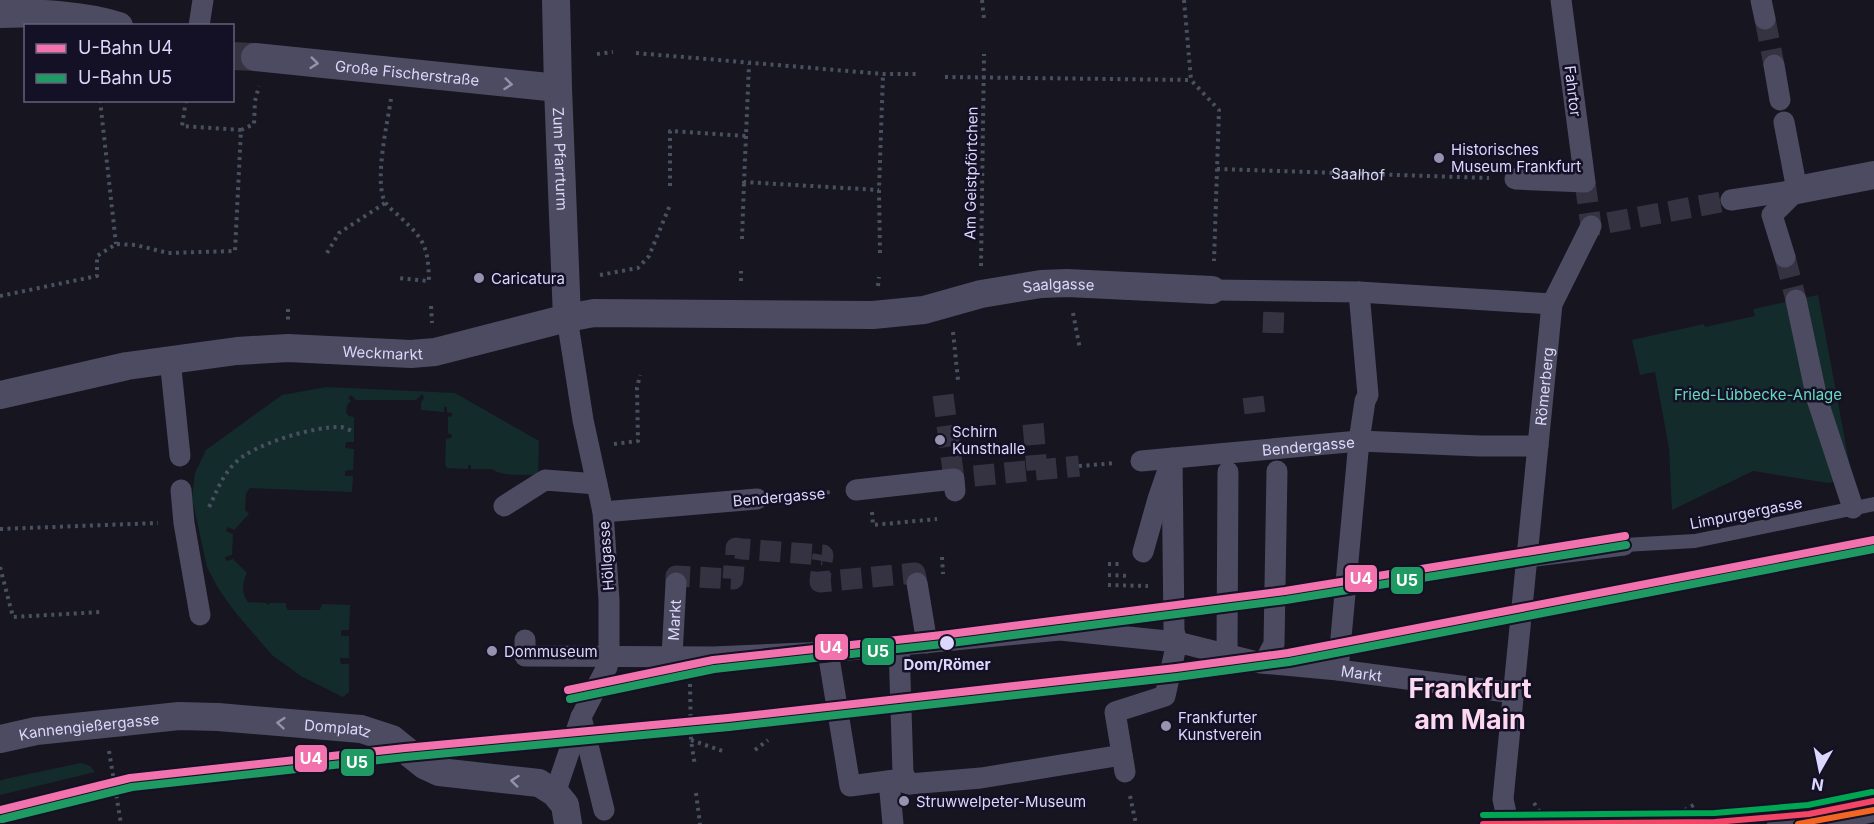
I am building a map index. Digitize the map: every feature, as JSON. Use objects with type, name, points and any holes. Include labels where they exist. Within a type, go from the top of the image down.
[{"type":"street","points":[[199,24],[202,0]]},
{"type":"street","name":"Zum Pfarrturm","points":[[556,0],[567,318]]},
{"type":"street","name":"Fahrtor","points":[[1507,179],[1585,182],[1561,0]]},
{"type":"street","points":[[0,14],[15,13],[102,20],[113,24]]},
{"type":"street","name":"Große Fischerstraße","points":[[260,57],[558,88]]},
{"type":"street","points":[[1774,66],[1780,100]]},
{"type":"street","points":[[1784,122],[1797,190]]},
{"type":"street","points":[[1731,201],[1874,175]]},
{"type":"street","points":[[1785,257],[1772,215],[1797,190]]},
{"type":"street","name":"Römerberg","points":[[1507,818],[1503,800],[1552,304],[1591,226]]},
{"type":"street","name":"Saalgasse","points":[[567,318],[594,313],[873,315],[924,309],[981,294],[1041,284],[1068,283],[1212,296],[1274,298],[1359,292],[1552,304]]},
{"type":"street","points":[[1338,670],[1359,441],[1368,395],[1359,292]]},
{"type":"street","points":[[1796,300],[1817,399],[1864,506]]},
{"type":"street","points":[[567,318],[583,420],[603,512]]},
{"type":"street","name":"Weckmarkt","points":[[0,395],[92,372],[237,351],[288,348],[411,354],[435,352],[567,318]]},
{"type":"street","points":[[170,359],[180,456]]},
{"type":"street","name":"Bendergasse","points":[[1141,461],[1359,441],[1538,446]]},
{"type":"street","points":[[1143,552],[1172,458]]},
{"type":"street","points":[[828,652],[850,786],[898,782],[982,784],[1123,764],[1115,712],[1166,696],[1175,636],[1172,458]]},
{"type":"street","points":[[1264,663],[1274,644],[1276,471]]},
{"type":"street","points":[[1227,654],[1228,472]]},
{"type":"street","points":[[504,506],[545,477],[597,484]]},
{"type":"street","points":[[863,489],[954,485]]},
{"type":"street","points":[[181,490],[184,523],[200,615]]},
{"type":"street","name":"Bendergasse","points":[[603,512],[758,499]]},
{"type":"street","name":"Höllgasse","points":[[603,512],[609,600]]},
{"type":"street","points":[[1527,557],[1624,545]]},
{"type":"street","name":"Markt","points":[[672,656],[676,583]]},
{"type":"street","points":[[916,583],[927,643]]},
{"type":"street","name":"Domplatz","points":[[563,807],[581,717],[607,667],[609,600]]},
{"type":"street","name":"Markt","points":[[525,640],[525,657],[713,657],[828,652],[1060,630],[1175,636],[1227,654],[1264,663],[1338,670],[1514,693]]},
{"type":"street","points":[[893,824],[898,782],[903,773],[899,646]]},
{"type":"street","name":"Domplatz","points":[[179,716],[361,729],[392,739],[424,765],[439,772],[539,783],[563,807]]},
{"type":"street","name":"Kannengießergasse","points":[[0,740],[36,731],[179,716]]},
{"type":"street","points":[[581,717],[604,810]]},
{"type":"street","points":[[1780,824],[1810,821],[1874,808]]},
{"type":"lane","name":"Limpurgergasse","points":[[1624,545],[1695,541],[1864,506]]},
{"type":"path","points":[[982,0],[984,19]]},
{"type":"path","points":[[1184,0],[1191,80],[1219,110],[1212,296]]},
{"type":"path","points":[[597,54],[613,52]]},
{"type":"path","points":[[636,53],[883,75],[919,74]]},
{"type":"path","name":"Am Geistpförtchen","points":[[981,294],[984,54]]},
{"type":"path","points":[[186,102],[182,126],[241,130],[254,124],[260,57]]},
{"type":"path","points":[[742,239],[748,64]]},
{"type":"path","points":[[880,253],[879,190],[883,75]]},
{"type":"path","points":[[945,77],[1191,80]]},
{"type":"path","points":[[100,102],[116,244]]},
{"type":"path","points":[[390,110],[381,186],[385,203],[419,234],[428,262],[429,281],[398,278]]},
{"type":"path","points":[[0,296],[97,276],[97,256],[116,244],[136,245],[168,253],[235,251],[241,130]]},
{"type":"path","points":[[670,186],[670,131],[746,136]]},
{"type":"path","name":"Saalhof","points":[[1217,169],[1507,179]]},
{"type":"path","points":[[744,182],[879,190]]},
{"type":"path","points":[[327,253],[339,233],[385,203]]},
{"type":"path","points":[[600,275],[638,268],[649,256],[670,205]]},
{"type":"path","points":[[741,271],[741,282]]},
{"type":"path","points":[[1071,305],[1080,349]]},
{"type":"path","points":[[953,329],[958,380]]},
{"type":"path","points":[[589,447],[638,441],[640,375]]},
{"type":"path","points":[[223,477],[237,460],[262,444],[314,430],[342,427],[354,432]]},
{"type":"path","points":[[1079,466],[1141,461]]},
{"type":"path","points":[[863,489],[873,525],[937,519]]},
{"type":"path","name":"Bendergasse","points":[[758,499],[863,489]]},
{"type":"path","points":[[910,521],[910,528]]},
{"type":"path","points":[[0,529],[184,523]]},
{"type":"path","points":[[942,557],[943,570]]},
{"type":"path","points":[[0,567],[13,617],[101,612]]},
{"type":"path","points":[[1108,585],[1159,586]]},
{"type":"path","points":[[690,691],[691,741],[695,766]]},
{"type":"path","points":[[104,724],[121,824]]},
{"type":"path","points":[[755,750],[768,740]]},
{"type":"path","points":[[691,741],[726,752]]},
{"type":"path","points":[[696,793],[700,824]]},
{"type":"path","points":[[1534,803],[1542,814]]},
{"type":"path","points":[[1678,814],[1697,803]]},
{"type":"green space","name":"Fried-Lübbecke-Anlage","points":[[1818,295],[1852,478],[1828,483],[1753,471],[1672,510],[1669,448],[1655,372],[1640,375],[1632,340],[1704,324],[1705,327],[1755,316],[1753,309]]},
{"type":"green space","points":[[327,387],[455,393],[539,441],[538,475],[507,474],[492,469],[471,469],[471,465],[468,465],[468,469],[447,468],[445,464],[446,439],[451,438],[452,435],[448,433],[448,416],[452,417],[452,413],[447,412],[447,407],[444,407],[444,412],[421,410],[421,402],[424,398],[422,394],[416,400],[356,400],[351,395],[348,398],[351,401],[347,405],[346,413],[354,417],[354,442],[346,442],[345,448],[354,449],[353,470],[345,471],[345,476],[353,476],[352,492],[250,488],[246,493],[245,510],[249,514],[234,530],[228,527],[226,531],[233,534],[232,555],[225,557],[226,561],[233,559],[247,573],[243,588],[248,602],[268,605],[286,603],[288,610],[320,610],[322,604],[350,605],[349,630],[341,630],[341,636],[349,636],[349,658],[340,658],[341,664],[349,664],[349,692],[343,697],[301,676],[272,655],[235,612],[207,567],[192,498],[195,473],[206,450],[282,395]]},
{"type":"green space","points":[[81,763],[90,766],[95,772],[0,795],[0,781],[5,779]]},
{"type":"tunnel","points":[[1765,19],[1774,65]]},
{"type":"tunnel","points":[[234,56],[255,57]]},
{"type":"tunnel","points":[[1585,182],[1591,226],[1731,200]]},
{"type":"tunnel","points":[[1785,257],[1796,300]]},
{"type":"tunnel","points":[[1273,333],[1274,305]]},
{"type":"tunnel","points":[[943,395],[954,479]]},
{"type":"tunnel","points":[[1253,397],[1255,413]]},
{"type":"tunnel","points":[[1033,424],[1037,470]]},
{"type":"tunnel","points":[[974,476],[1079,466]]},
{"type":"tunnel","points":[[736,555],[736,548],[823,555],[822,561]]},
{"type":"tunnel","points":[[676,583],[676,576],[733,579],[734,566]]},
{"type":"tunnel","points":[[821,572],[820,582],[915,573],[917,583]]},
{"type":"metro line","name":"U4","points":[[568,690],[713,660],[942,635],[1285,591],[1625,536]]},
{"type":"metro line","name":"U4","points":[[0,810],[130,778],[405,748],[728,718],[1176,668],[1288,653],[1874,540]]},
{"type":"metro line","name":"U5","points":[[570,699],[714,669],[943,644],[1286,600],[1626,545]]},
{"type":"metro line","name":"U5","points":[[2,819],[132,787],[406,757],[729,727],[1177,677],[1289,662],[1874,549]]},
{"type":"transit line","points":[[1483,815],[1715,813],[1808,805],[1872,792]]},
{"type":"transit line","points":[[1483,824],[1715,822],[1809,814],[1874,801]]},
{"type":"transit line","points":[[1798,824],[1874,810]]},
{"type":"place","name":"Historisches Museum Frankfurt","points":[[1439,158]]},
{"type":"place","name":"Caricatura","points":[[479,278]]},
{"type":"place","name":"Schirn Kunsthalle","points":[[940,440]]},
{"type":"place","name":"Dom/Römer","points":[[947,643]]},
{"type":"place","name":"Dommuseum","points":[[492,651]]},
{"type":"place","name":"Frankfurter Kunstverein","points":[[1166,726]]},
{"type":"place","name":"Struwwelpeter-Museum","points":[[904,801]]},
{"type":"district","name":"Frankfurt am Main","points":[[1470,704]]}]
